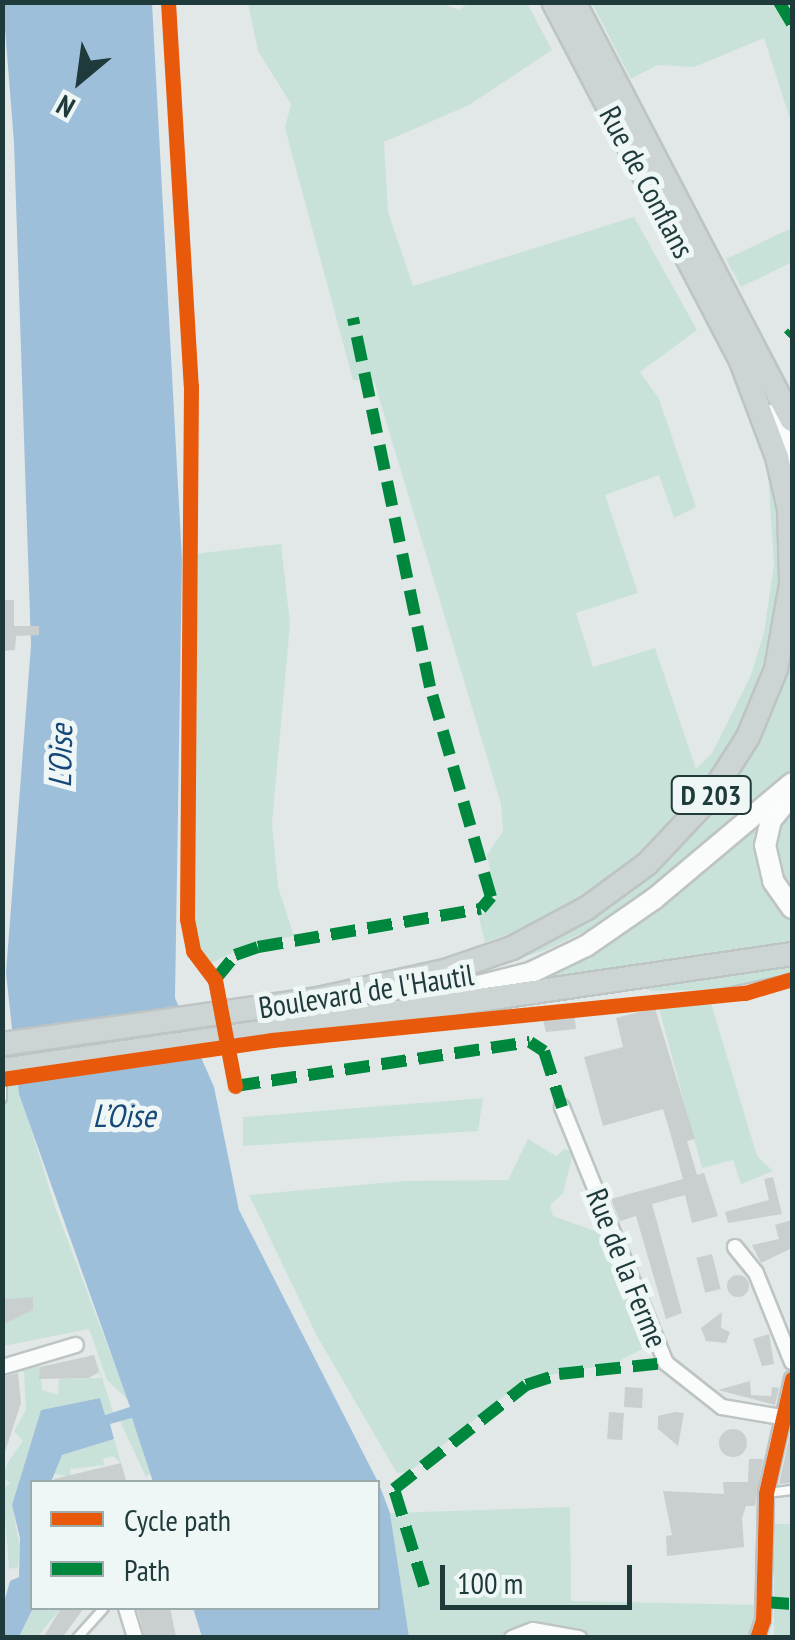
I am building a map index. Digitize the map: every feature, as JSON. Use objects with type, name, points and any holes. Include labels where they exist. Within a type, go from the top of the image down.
[{"type":"main road","name":"Rue de Conflans","points":[[553,2],[741,360]]},
{"type":"main road","name":"Rue de Conflans","points":[[574,2],[727,295]]},
{"type":"main road","points":[[727,295],[792,389]]},
{"type":"main road","points":[[727,295],[792,420]]},
{"type":"main road","points":[[741,360],[792,458]]},
{"type":"main road","name":"D 203","points":[[312,1000],[448,970],[560,924],[647,864],[723,780],[770,687],[791,584],[785,486],[741,360]]},
{"type":"main road","name":"Boulevard de l'Hautil","points":[[2,1044],[349,1018],[517,977],[605,932],[792,783]]},
{"type":"main road","name":"D 203","points":[[792,794],[771,820],[765,845],[773,881],[792,908]]},
{"type":"main road","name":"Boulevard de l'Hautil","points":[[2,1070],[229,1024],[312,1000],[487,973],[605,932]]},
{"type":"main road","name":"D 203","points":[[349,1018],[792,954]]},
{"type":"street","name":"Rue de la Ferme","points":[[562,1107],[666,1363],[722,1406],[781,1417]]},
{"type":"street","points":[[736,1247],[756,1273],[792,1362]]},
{"type":"street","points":[[2,1368],[76,1345]]},
{"type":"street","points":[[760,1638],[766,1493],[792,1379]]},
{"type":"street","points":[[127,1610],[135,1638]]},
{"type":"street","points":[[512,1638],[533,1630],[579,1638]]},
{"type":"lane","points":[[710,997],[792,979]]},
{"type":"lane","points":[[2,1085],[2,1098]]},
{"type":"lane","points":[[766,1493],[792,1490]]},
{"type":"lane","points":[[77,1638],[102,1610]]},
{"type":"green space","points":[[438,2],[459,10],[469,3],[527,3],[552,50],[469,105],[384,142],[388,212],[413,286],[634,217],[697,330],[640,372],[659,399],[696,507],[674,518],[659,475],[605,495],[638,593],[576,613],[593,667],[655,648],[696,769],[712,753],[751,675],[764,632],[774,565],[768,472],[779,510],[776,627],[738,732],[704,787],[659,840],[600,888],[530,927],[485,942],[479,918],[496,898],[487,855],[503,831],[501,804],[374,381],[353,380],[285,128],[291,104],[258,51],[248,3]]},
{"type":"green space","points":[[592,3],[792,3],[792,125],[764,38],[694,67],[657,65],[631,79]]},
{"type":"green space","points":[[792,228],[792,262],[741,287],[726,259]]},
{"type":"green space","points":[[281,544],[290,624],[272,823],[278,887],[294,936],[247,945],[212,963],[197,948],[191,907],[194,554]]},
{"type":"green space","points":[[792,639],[792,772],[657,886],[599,925],[543,951],[465,975],[676,848]]},
{"type":"green space","points":[[792,802],[792,899],[781,885],[772,841]]},
{"type":"green space","points":[[756,825],[792,916],[792,947],[521,986]]},
{"type":"green space","points":[[792,965],[792,974],[744,989],[649,991],[650,986]]},
{"type":"green space","points":[[710,1000],[757,1156],[773,1171],[741,1184],[733,1160],[702,1168],[657,1001]]},
{"type":"green space","points":[[17,1083],[54,1204],[128,1400],[107,1380],[89,1329],[3,1346],[3,1085]]},
{"type":"green space","points":[[483,1098],[478,1131],[243,1146],[243,1117]]},
{"type":"green space","points":[[528,1139],[556,1156],[565,1149],[573,1153],[563,1193],[550,1205],[553,1216],[606,1235],[650,1345],[615,1363],[524,1380],[409,1472],[397,1473],[317,1336],[249,1195],[403,1181],[508,1180]]},
{"type":"green space","points":[[95,1355],[113,1412],[104,1415],[100,1398],[41,1410],[12,1505],[20,1548],[18,1567],[9,1569],[3,1489],[10,1483],[3,1477],[23,1441],[14,1431],[26,1410],[24,1372],[18,1369],[40,1363],[42,1390],[58,1395],[59,1379],[101,1378]]},
{"type":"green space","points":[[133,1418],[150,1474],[146,1477],[120,1421]]},
{"type":"green space","points":[[114,1439],[121,1463],[113,1456],[103,1459],[105,1465],[70,1469],[71,1477],[52,1473],[62,1455]]},
{"type":"green space","points":[[570,1507],[571,1601],[761,1605],[761,1637],[409,1637],[390,1513]]},
{"type":"green space","points":[[774,1524],[792,1524],[792,1637],[774,1637]]},
{"type":"green space","points":[[32,1610],[59,1610],[37,1637],[19,1638]]},
{"type":"water","name":"L’Oise","points":[[3,3],[152,3],[182,560],[175,998],[214,1087],[239,1210],[377,1480],[152,1480],[132,1418],[110,1424],[114,1439],[62,1455],[52,1480],[30,1480],[32,1610],[19,1637],[3,1638],[3,1606],[10,1581],[19,1577],[20,1538],[12,1505],[41,1410],[100,1398],[105,1415],[130,1407],[19,1094],[6,973],[31,645],[14,143]]},
{"type":"water","points":[[380,1487],[390,1513],[409,1637],[202,1637],[194,1610],[380,1610]]},
{"type":"building","points":[[4,600],[14,600],[14,626],[39,626],[39,635],[16,636],[15,650],[2,651]]},
{"type":"building","points":[[655,1008],[695,1139],[687,1141],[697,1175],[704,1173],[718,1216],[692,1223],[685,1195],[652,1204],[682,1313],[666,1319],[636,1216],[620,1221],[611,1199],[683,1179],[663,1109],[603,1126],[584,1057],[623,1047],[616,1018]]},
{"type":"building","points":[[574,1012],[576,1029],[546,1032],[543,1020]]},
{"type":"building","points":[[773,1177],[782,1214],[728,1223],[725,1212],[769,1200],[764,1179]]},
{"type":"building","points":[[792,1220],[792,1248],[761,1263],[752,1245],[779,1239],[775,1225]]},
{"type":"building","points":[[712,1254],[721,1289],[705,1293],[696,1258]]},
{"type":"building","points":[[738,1275],[746,1278],[746,1294],[738,1297],[730,1294],[727,1286],[730,1278]]},
{"type":"building","points":[[33,1297],[33,1310],[4,1324],[5,1299]]},
{"type":"building","points":[[722,1312],[721,1328],[730,1332],[726,1343],[706,1341],[701,1328]]},
{"type":"building","points":[[769,1334],[774,1364],[762,1366],[753,1339]]},
{"type":"building","points":[[94,1355],[99,1372],[89,1378],[39,1379],[40,1367]]},
{"type":"building","points":[[18,1373],[21,1403],[2,1461],[2,1377]]},
{"type":"building","points":[[750,1381],[751,1395],[771,1396],[772,1387],[779,1388],[775,1405],[718,1390]]},
{"type":"building","points":[[625,1387],[643,1388],[642,1408],[624,1407]]},
{"type":"building","points":[[609,1412],[624,1413],[622,1440],[607,1439]]},
{"type":"building","points":[[684,1413],[678,1446],[658,1429],[658,1416]]},
{"type":"building","points":[[792,1425],[792,1483],[779,1484]]},
{"type":"building","points":[[733,1429],[743,1433],[747,1443],[743,1453],[733,1457],[723,1453],[719,1443],[723,1433]]},
{"type":"building","points":[[749,1459],[763,1459],[755,1506],[746,1506],[742,1518],[744,1547],[667,1556],[666,1536],[672,1535],[663,1491],[724,1494],[723,1482],[748,1482]]},
{"type":"building","points":[[121,1463],[126,1480],[54,1480]]},
{"type":"building","points":[[60,1610],[83,1610],[62,1638],[43,1638]]},
{"type":"building","points":[[138,1610],[170,1610],[176,1636],[145,1638]]},
{"type":"marked path","points":[[779,2],[792,24]]},
{"type":"marked path","points":[[215,980],[235,955],[258,947],[481,909],[491,897],[430,687],[353,318]]},
{"type":"marked path","points":[[788,337],[792,333]]},
{"type":"marked path","points":[[235,1086],[530,1042],[544,1051],[562,1107]]},
{"type":"marked path","points":[[424,1586],[394,1489],[526,1385],[559,1374],[666,1363]]},
{"type":"marked path","points":[[764,1602],[792,1604]]},
{"type":"cycle path","points":[[168,2],[191,386],[187,919],[193,951],[215,980],[235,1086]]},
{"type":"cycle path","points":[[2,1079],[272,1040],[745,993],[792,979]]},
{"type":"cycle path","points":[[757,1638],[763,1620],[766,1493],[792,1379]]},
{"type":"water label","name":"L'Oise","points":[[60,756]]}]
